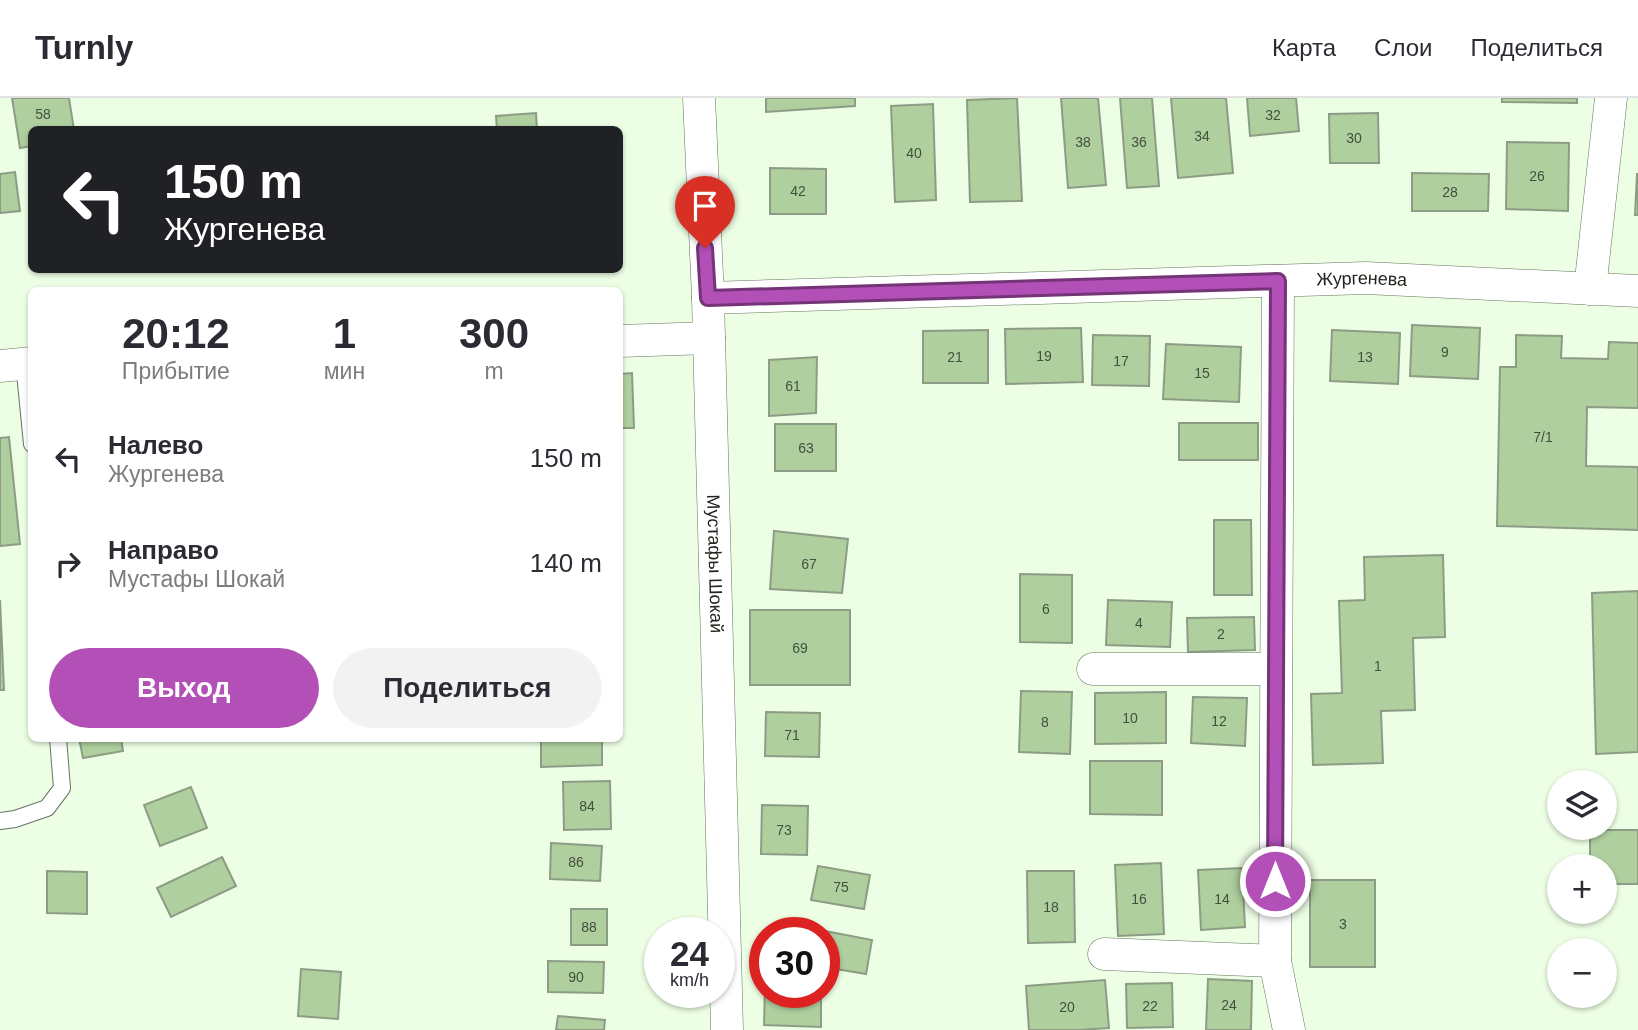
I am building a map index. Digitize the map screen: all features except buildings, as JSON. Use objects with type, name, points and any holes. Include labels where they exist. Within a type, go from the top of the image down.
[{"type":"street","name":"Мустафы Шокай","points":[[699,98],[708,298],[727,1030]]},
{"type":"street","points":[[1590,289],[1611,98]]},
{"type":"street","name":"Жургенева","points":[[708,298],[1366,278],[1638,291]]},
{"type":"street","points":[[1278,281],[1275,961],[1289,1030]]},
{"type":"street","points":[[623,341],[709,338]]},
{"type":"street","points":[[1093,669],[1276,669]]},
{"type":"street","points":[[1104,954],[1275,961]]},
{"type":"lane","points":[[19,364],[28,419]]},
{"type":"lane","points":[[0,821],[47,808],[62,788],[58,742]]},
{"type":"route","points":[[705,248],[708,298],[1278,281],[1275,881]]}]
